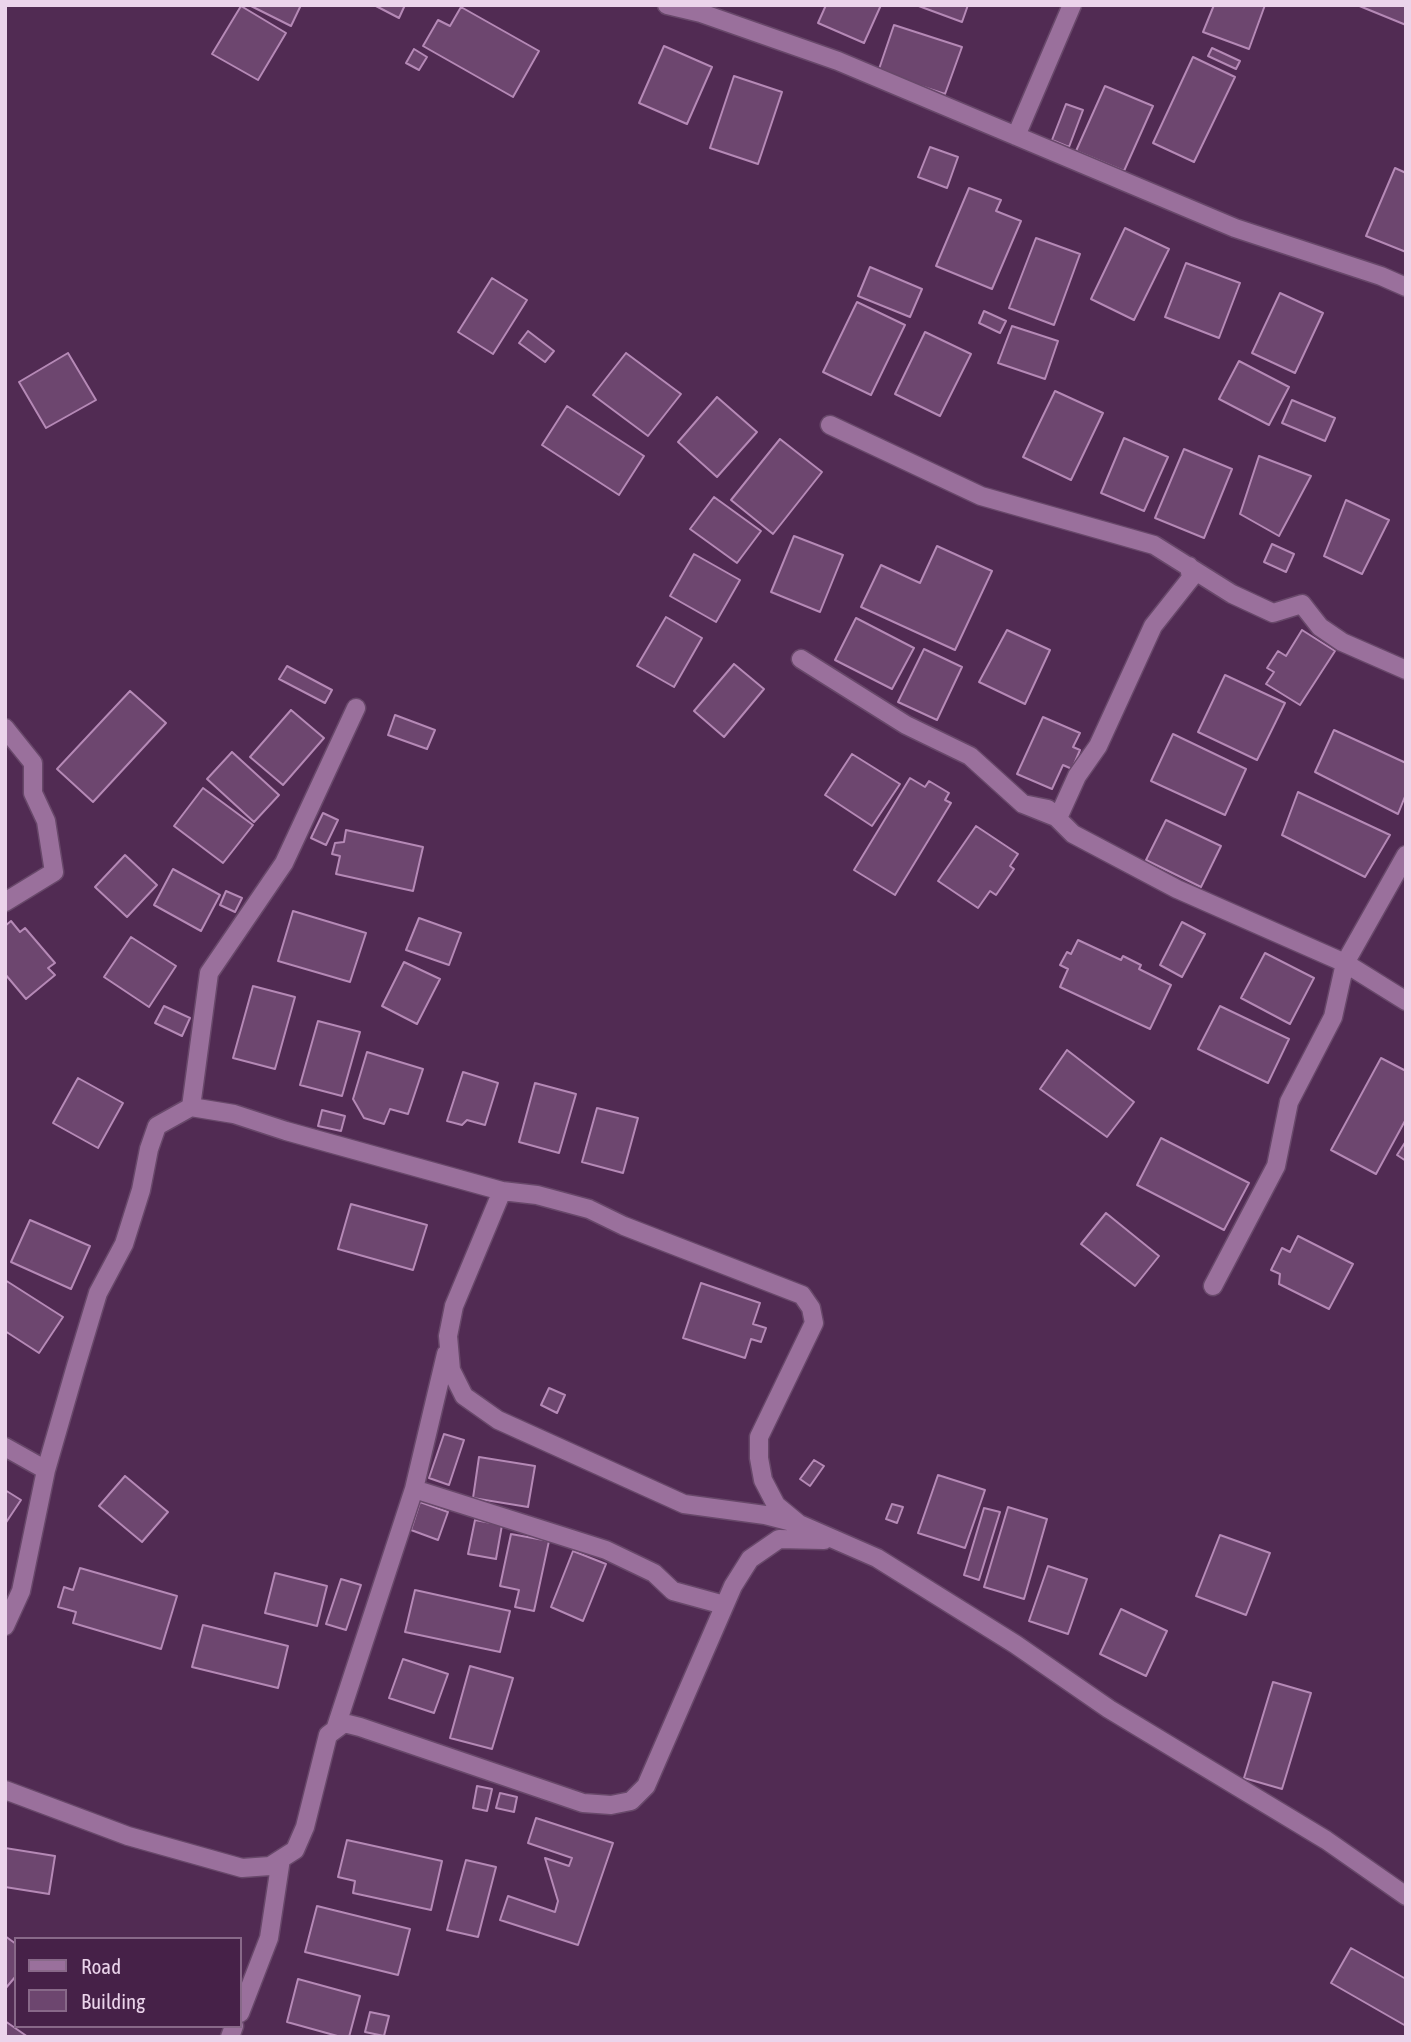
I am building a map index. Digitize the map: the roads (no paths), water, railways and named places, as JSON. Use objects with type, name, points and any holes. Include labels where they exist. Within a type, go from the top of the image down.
[{"type":"street","points":[[667,5],[701,13],[838,61],[1235,228],[1381,276],[1406,287]]},
{"type":"street","points":[[1016,136],[1072,5]]},
{"type":"street","points":[[830,425],[981,496],[1154,545],[1231,594],[1273,613],[1303,604],[1320,627],[1342,642],[1406,670]]},
{"type":"street","points":[[802,659],[906,725],[970,756],[1023,804],[1058,818],[1077,776],[1098,746],[1153,626],[1191,578],[1189,566]]},
{"type":"street","points":[[191,1107],[209,973],[284,863],[356,708]]},
{"type":"street","points":[[5,728],[33,763],[33,793],[46,821],[54,872],[5,902]]},
{"type":"street","points":[[1023,804],[1048,809],[1073,834],[1177,889],[1345,963],[1406,1001]]},
{"type":"street","points":[[1213,1286],[1276,1166],[1289,1102],[1333,1017],[1345,963],[1406,855]]},
{"type":"street","points":[[5,1626],[22,1591],[46,1471],[98,1293],[124,1244],[157,1126],[191,1107],[234,1114],[502,1191],[537,1195],[589,1209],[624,1226],[803,1295],[811,1308],[814,1323],[759,1437],[763,1480],[776,1505],[799,1524]]},
{"type":"street","points":[[502,1191],[454,1306],[448,1336],[451,1370],[464,1396],[498,1420],[684,1504],[765,1515],[799,1524],[877,1558],[1003,1636],[1109,1709],[1326,1840],[1406,1896]]},
{"type":"street","points":[[335,1730],[414,1489],[449,1343]]},
{"type":"street","points":[[5,1447],[46,1471]]},
{"type":"street","points":[[414,1489],[606,1550],[654,1573],[673,1591],[724,1605]]},
{"type":"street","points":[[5,1790],[128,1836],[242,1868],[270,1866],[295,1850],[328,1735],[344,1723],[583,1804],[611,1805],[631,1801],[646,1786],[724,1605],[750,1559],[779,1539],[832,1540]]},
{"type":"street","points":[[242,2008],[269,1938],[281,1859]]}]
